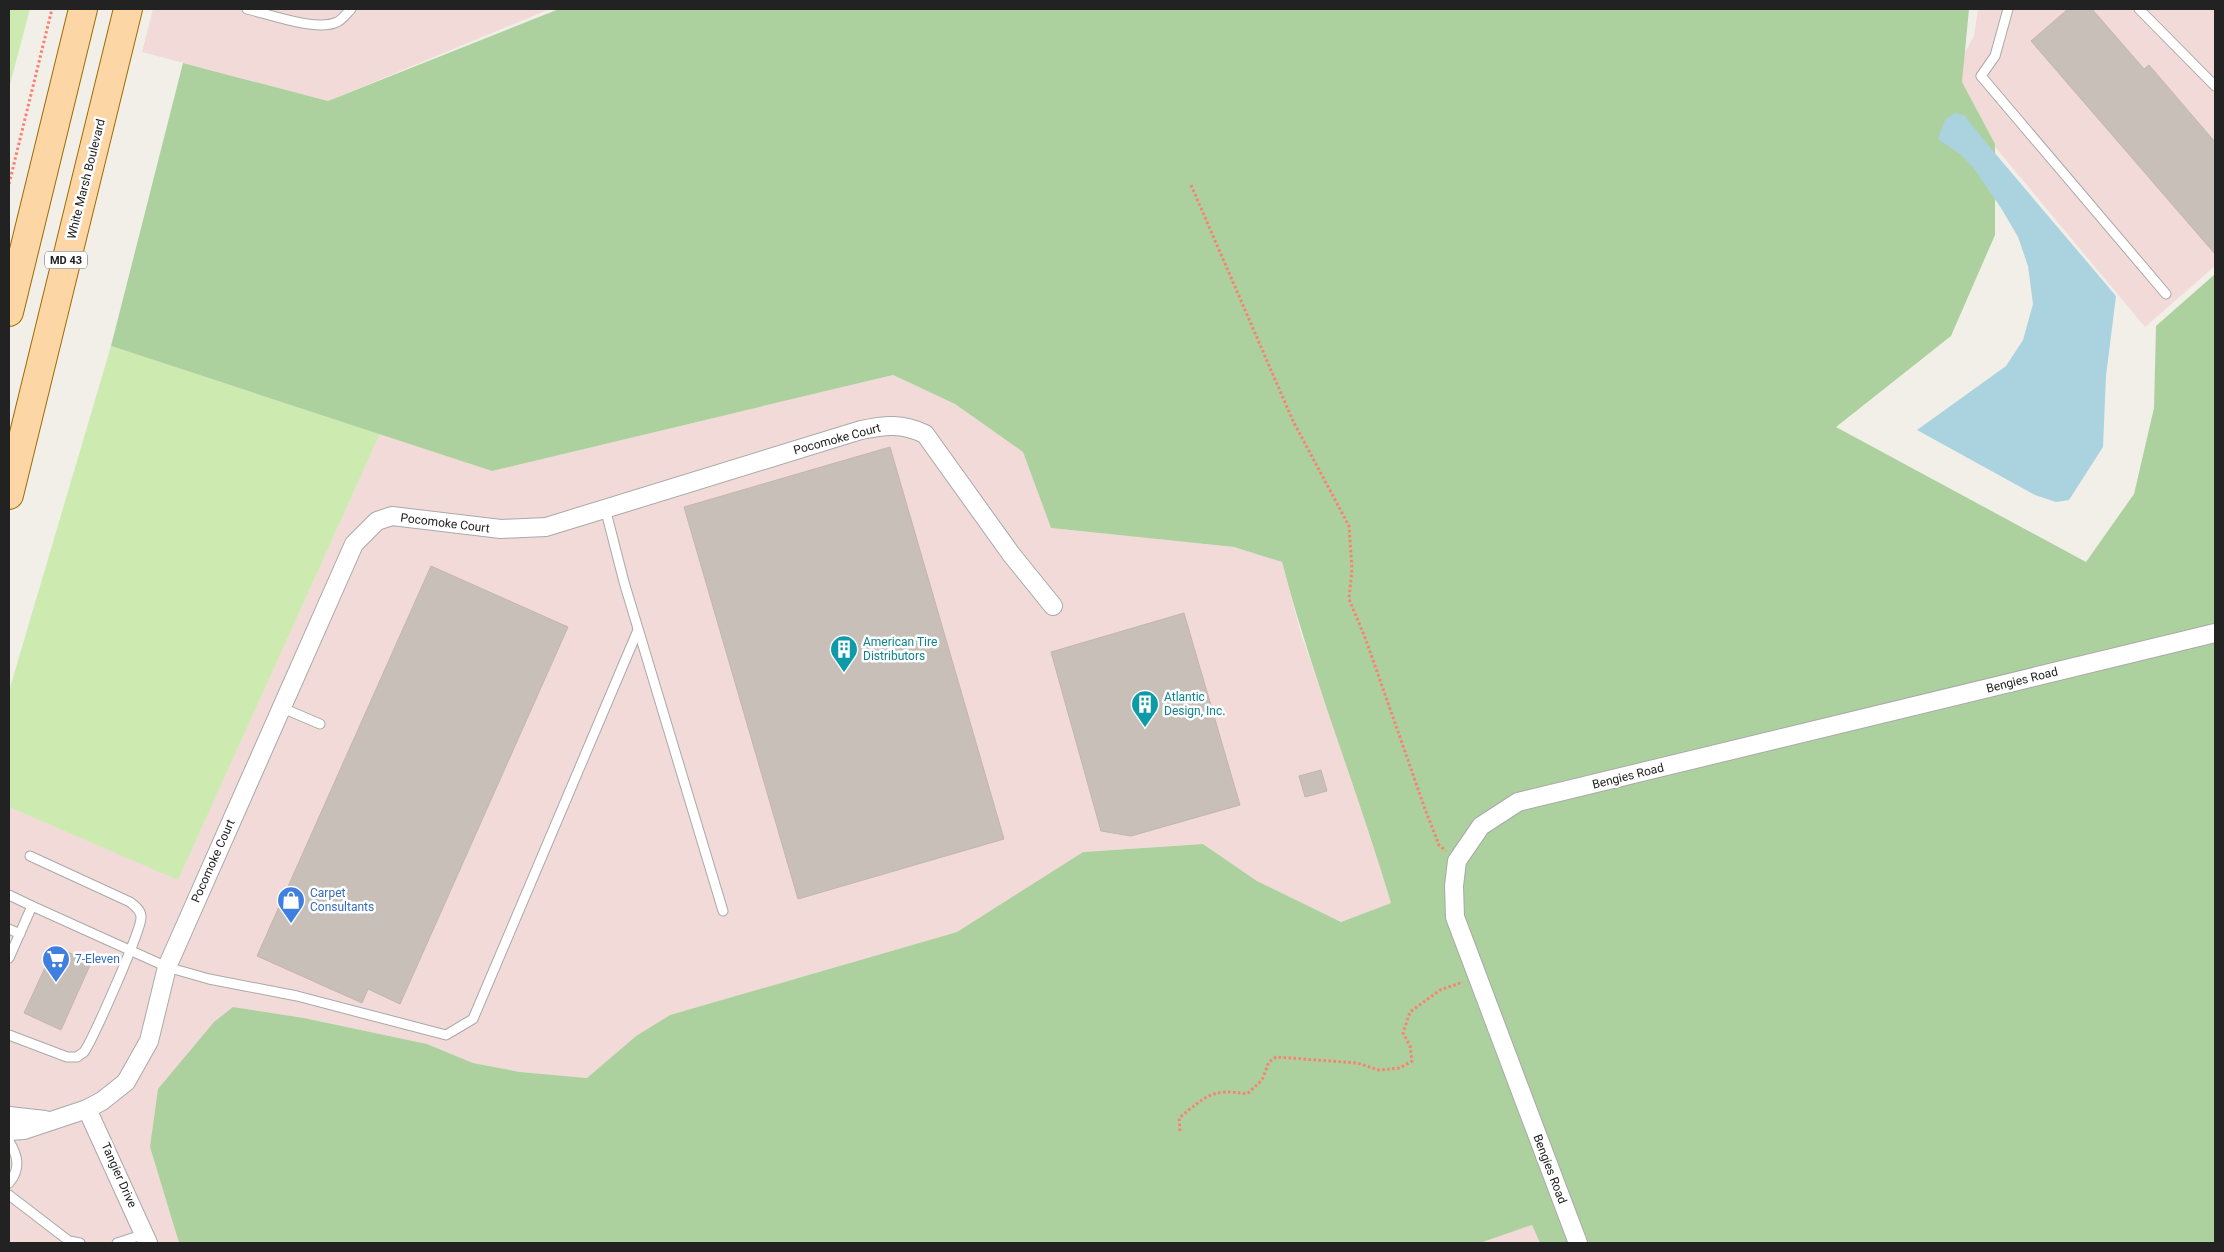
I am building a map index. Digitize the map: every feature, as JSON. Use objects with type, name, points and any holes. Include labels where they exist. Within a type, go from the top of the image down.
[{"type":"main road","points":[[9,312],[83,9]]},
{"type":"main road","name":"White Marsh Boulevard","points":[[9,495],[125,14]]},
{"type":"street","name":"Pocomoke Court","points":[[9,1131],[24,1130],[87,1109],[102,1101],[126,1082],[149,1042],[167,967],[280,707],[354,544],[377,521],[392,516],[501,529],[546,526],[861,430],[897,424],[911,427],[925,434],[1011,554],[1053,606]]},
{"type":"street","name":"Bengies Road","points":[[1578,1243],[1455,918],[1454,886],[1457,861],[1480,826],[1518,802],[2215,633]]},
{"type":"street","name":"Tangier Drive","points":[[87,1109],[147,1238]]},
{"type":"street","name":"Pocomoke Court","points":[[9,1116],[53,1121]]},
{"type":"lane","points":[[247,9],[312,25],[326,26],[338,22],[351,9]]},
{"type":"lane","points":[[2008,9],[1995,56],[1981,76],[2166,294]]},
{"type":"lane","points":[[2139,9],[2215,86]]},
{"type":"lane","points":[[605,508],[638,630],[723,910]]},
{"type":"lane","points":[[9,895],[167,967],[209,979],[297,996],[446,1035],[473,1019],[638,630]]},
{"type":"lane","points":[[280,707],[320,724]]},
{"type":"lane","points":[[9,1035],[67,1057],[77,1057],[84,1052],[130,951],[142,918],[139,910],[130,902],[30,856]]},
{"type":"lane","points":[[9,958],[32,906]]},
{"type":"lane","points":[[9,929],[20,934]]},
{"type":"lane","points":[[9,1141],[17,1161],[17,1170],[9,1183]]},
{"type":"lane","points":[[9,1195],[69,1241],[80,1243]]},
{"type":"lane","points":[[117,1243],[147,1238]]},
{"type":"path","points":[[9,184],[52,9]]},
{"type":"path","points":[[1191,184],[1293,421],[1349,526],[1352,569],[1349,599],[1366,640],[1439,846],[1457,861]]},
{"type":"path","points":[[1180,1131],[1179,1118],[1206,1096],[1226,1091],[1247,1094],[1262,1080],[1270,1062],[1276,1056],[1357,1063],[1379,1070],[1400,1068],[1412,1061],[1410,1046],[1403,1033],[1410,1012],[1440,990],[1478,977]]},
{"type":"shaded area","points":[[153,9],[550,9],[328,101],[142,52]]},
{"type":"shaded area","points":[[1978,9],[2215,9],[2215,266],[2145,327],[1945,87],[1974,36]]},
{"type":"shaded area","points":[[893,375],[955,404],[1023,452],[1051,528],[1234,547],[1282,562],[1301,634],[1367,822],[1391,903],[1341,922],[1257,881],[1203,844],[1083,852],[957,932],[670,1015],[636,1036],[587,1078],[520,1072],[473,1063],[427,1044],[304,1018],[233,1007],[150,1147],[179,1243],[9,1243],[9,807],[178,879],[380,434],[492,471]]},
{"type":"shaded area","points":[[1532,1225],[1540,1243],[1480,1243]]},
{"type":"green space","points":[[9,9],[30,9],[9,88]]},
{"type":"green space","points":[[559,9],[1969,9],[1962,82],[1995,144],[1995,235],[1951,336],[1836,427],[2086,562],[2134,494],[2154,408],[2156,326],[2215,274],[2215,1243],[1540,1243],[1532,1225],[1480,1243],[179,1243],[150,1147],[158,1089],[214,1022],[233,1007],[304,1018],[427,1044],[473,1063],[520,1072],[587,1078],[636,1036],[670,1015],[957,932],[1083,852],[1203,844],[1257,881],[1341,922],[1391,903],[1307,648],[1282,562],[1234,547],[1051,528],[1023,452],[955,404],[893,375],[492,471],[111,346],[183,63],[328,101]]},
{"type":"green space","points":[[111,346],[380,434],[178,880],[9,807],[9,691]]},
{"type":"water","points":[[1955,113],[1964,115],[2116,296],[2106,376],[2103,447],[2069,500],[2056,502],[2035,495],[1917,430],[2006,366],[2023,340],[2033,304],[2028,266],[2018,237],[1973,167],[1960,154],[1938,139],[1945,120]]},
{"type":"building","points":[[2068,9],[2092,9],[2144,69],[2149,65],[2215,142],[2215,254],[2031,41]]},
{"type":"building","name":"American Tire Distributors","points":[[890,447],[1004,839],[798,899],[684,507]]},
{"type":"building","points":[[431,566],[568,627],[400,1004],[368,989],[362,1003],[257,956]]},
{"type":"building","name":"Atlantic Design, Inc.","points":[[1184,613],[1240,805],[1131,836],[1101,831],[1051,652]]},
{"type":"building","points":[[1321,770],[1327,791],[1305,797],[1299,776]]},
{"type":"building","points":[[55,946],[91,963],[61,1030],[24,1013]]},
{"type":"place","name":"American Tire Distributors","points":[[844,673]]},
{"type":"place","name":"Atlantic Design, Inc.","points":[[1145,728]]},
{"type":"place","name":"Carpet Consultants","points":[[291,924]]},
{"type":"place","name":"7-Eleven","points":[[56,983]]}]
